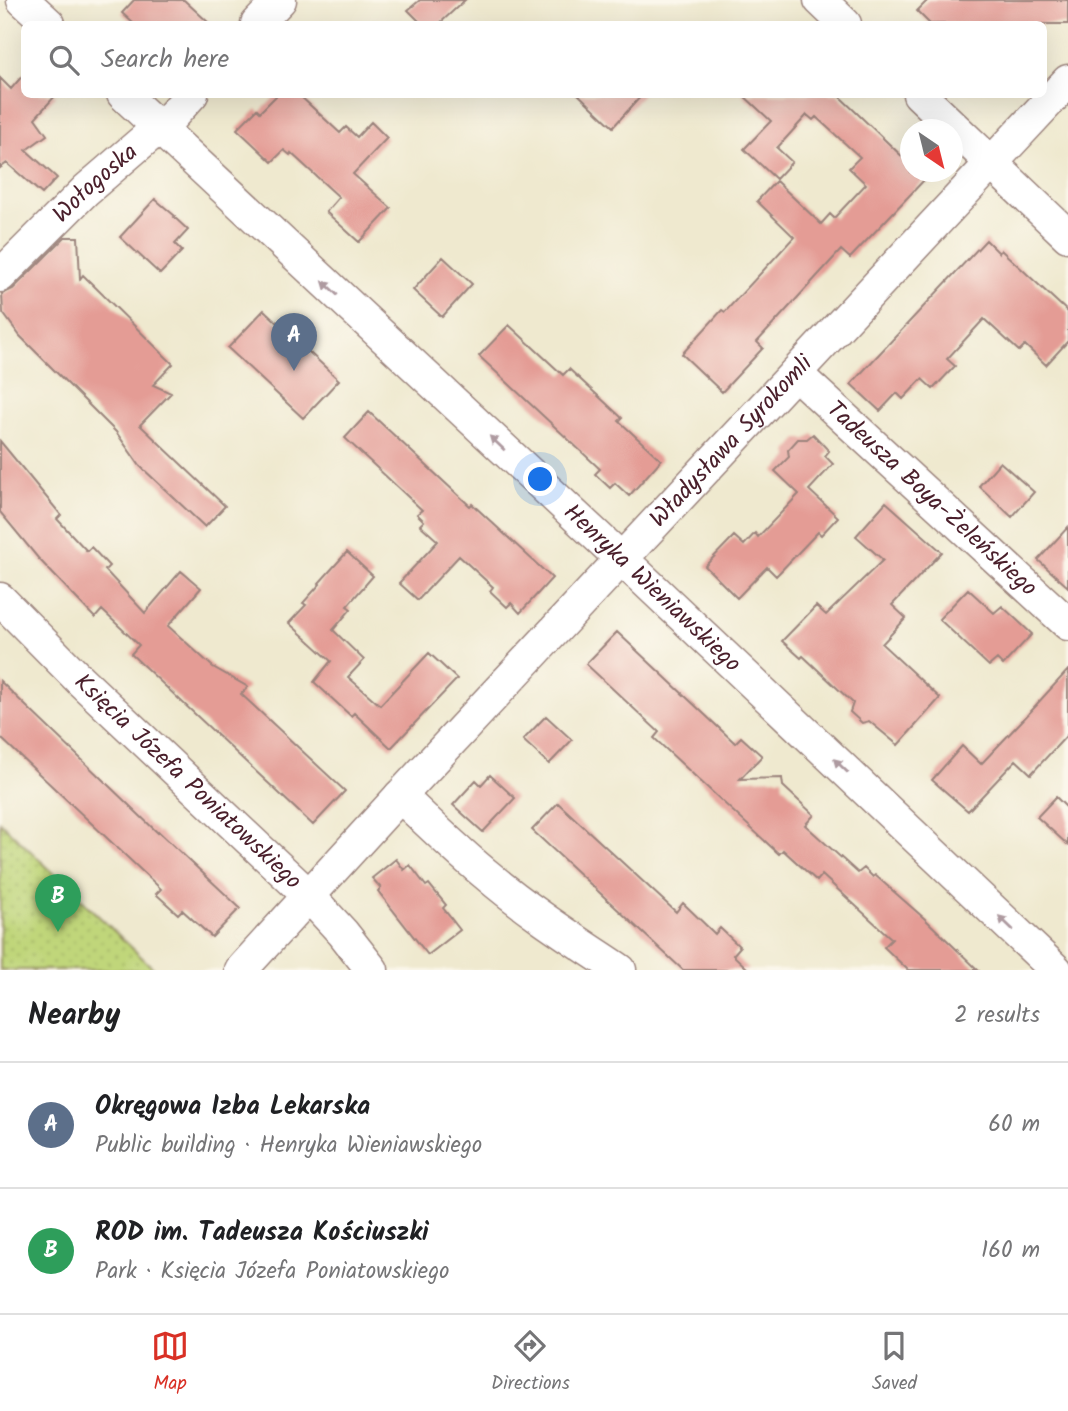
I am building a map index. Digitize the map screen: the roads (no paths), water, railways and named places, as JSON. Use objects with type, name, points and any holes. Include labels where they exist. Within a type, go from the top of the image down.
[{"type":"street","points":[[23,0],[46,21]]},
{"type":"street","points":[[260,21],[280,0]]},
{"type":"street","points":[[820,0],[842,21]]},
{"type":"street","name":"Władysława Syrokomli","points":[[241,970],[1068,81]]},
{"type":"street","name":"Henryka Wieniawskiego","points":[[127,98],[622,559],[1056,970]]},
{"type":"street","name":"Wołogoska","points":[[0,276],[86,190],[158,128],[188,98]]},
{"type":"street","points":[[923,98],[1068,236]]},
{"type":"street","name":"Tadeusza Boya-Żeleńskiego","points":[[795,373],[1068,624]]},
{"type":"street","name":"Księcia Józefa Poniatowskiego","points":[[0,599],[80,681],[308,895],[372,970]]},
{"type":"street","points":[[400,796],[507,892],[620,970]]},
{"type":"place","name":"Okręgowa Izba Lekarska","points":[[294,371]]},
{"type":"place","name":"ROD im. Tadeusza Kościuszki","points":[[58,932]]}]
